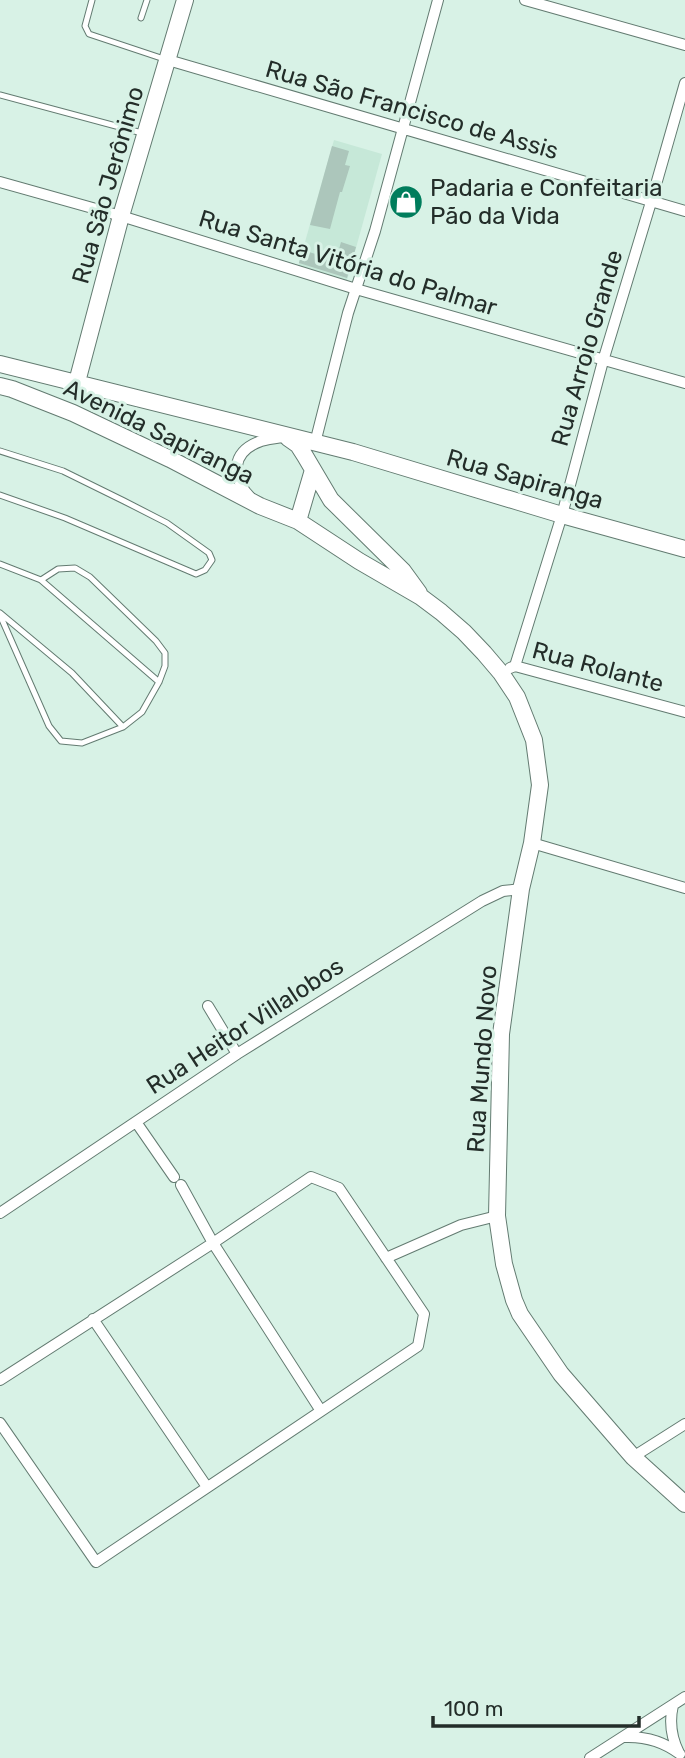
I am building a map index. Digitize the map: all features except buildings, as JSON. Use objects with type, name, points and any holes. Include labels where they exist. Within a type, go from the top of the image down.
[{"type":"main road","name":"Rua São Jerônimo","points":[[76,382],[121,216],[185,0]]},
{"type":"main road","name":"Avenida Sapiranga","points":[[0,364],[286,436]]},
{"type":"main road","name":"Avenida Sapiranga","points":[[0,386],[73,413],[260,506],[298,522]]},
{"type":"main road","name":"Rua Sapiranga","points":[[286,436],[353,452],[685,549]]},
{"type":"main road","points":[[286,436],[298,445],[313,470]]},
{"type":"main road","points":[[298,522],[313,470],[331,457],[353,452]]},
{"type":"main road","name":"Rua Mundo Novo","points":[[313,470],[338,509],[403,570],[421,597]]},
{"type":"main road","name":"Rua Mundo Novo","points":[[298,522],[421,597],[508,669],[534,740],[540,785],[532,843],[521,889],[501,1034],[497,1216],[504,1264],[520,1314],[561,1374],[634,1457],[685,1504]]},
{"type":"street","points":[[316,443],[348,313],[375,231],[438,0]]},
{"type":"street","points":[[525,0],[685,45]]},
{"type":"street","name":"Rua São Francisco de Assis","points":[[168,60],[685,212]]},
{"type":"street","name":"Rua Arroio Grande","points":[[508,669],[562,514],[603,361],[685,83]]},
{"type":"street","name":"Rua Santa Vitória do Palmar","points":[[0,183],[121,216],[356,289],[685,383]]},
{"type":"street","points":[[260,506],[243,490],[237,478],[237,463],[249,448],[260,442],[286,436]]},
{"type":"street","name":"Rua Rolante","points":[[508,669],[685,712]]},
{"type":"street","points":[[532,843],[685,888]]},
{"type":"street","name":"Rua Heitor Villalobos","points":[[0,1213],[237,1054],[482,901],[503,891],[521,889]]},
{"type":"street","points":[[208,1006],[237,1054]]},
{"type":"street","points":[[136,1122],[177,1181],[213,1244],[321,1411]]},
{"type":"street","points":[[0,1380],[213,1244],[311,1177],[339,1188],[424,1314],[418,1346],[96,1562],[0,1423]]},
{"type":"street","points":[[386,1258],[461,1225],[497,1216]]},
{"type":"street","points":[[93,1320],[207,1488]]},
{"type":"street","points":[[634,1457],[685,1424]]},
{"type":"street","points":[[590,1758],[685,1697]]},
{"type":"street","points":[[673,1705],[671,1730],[681,1756]]},
{"type":"street","points":[[622,1737],[643,1737],[663,1743],[681,1756]]},
{"type":"lane","points":[[92,0],[85,26],[89,34],[168,60]]},
{"type":"lane","points":[[141,18],[147,0]]},
{"type":"lane","points":[[0,95],[145,134]]},
{"type":"lane","points":[[0,451],[63,471],[157,517],[209,554],[212,561],[205,570],[196,574],[65,518],[0,495]]},
{"type":"lane","points":[[0,564],[41,580],[159,682]]},
{"type":"lane","points":[[0,614],[49,726],[61,741],[82,743],[123,726],[142,712],[165,666],[165,653],[156,641],[90,577],[75,568],[58,569],[41,580]]},
{"type":"lane","points":[[0,614],[72,673],[123,726]]},
{"type":"shaded area","points":[[334,140],[382,154],[346,284],[297,270]]},
{"type":"place","name":"Padaria e Confeitaria Pão da Vida","points":[[406,202]]}]
